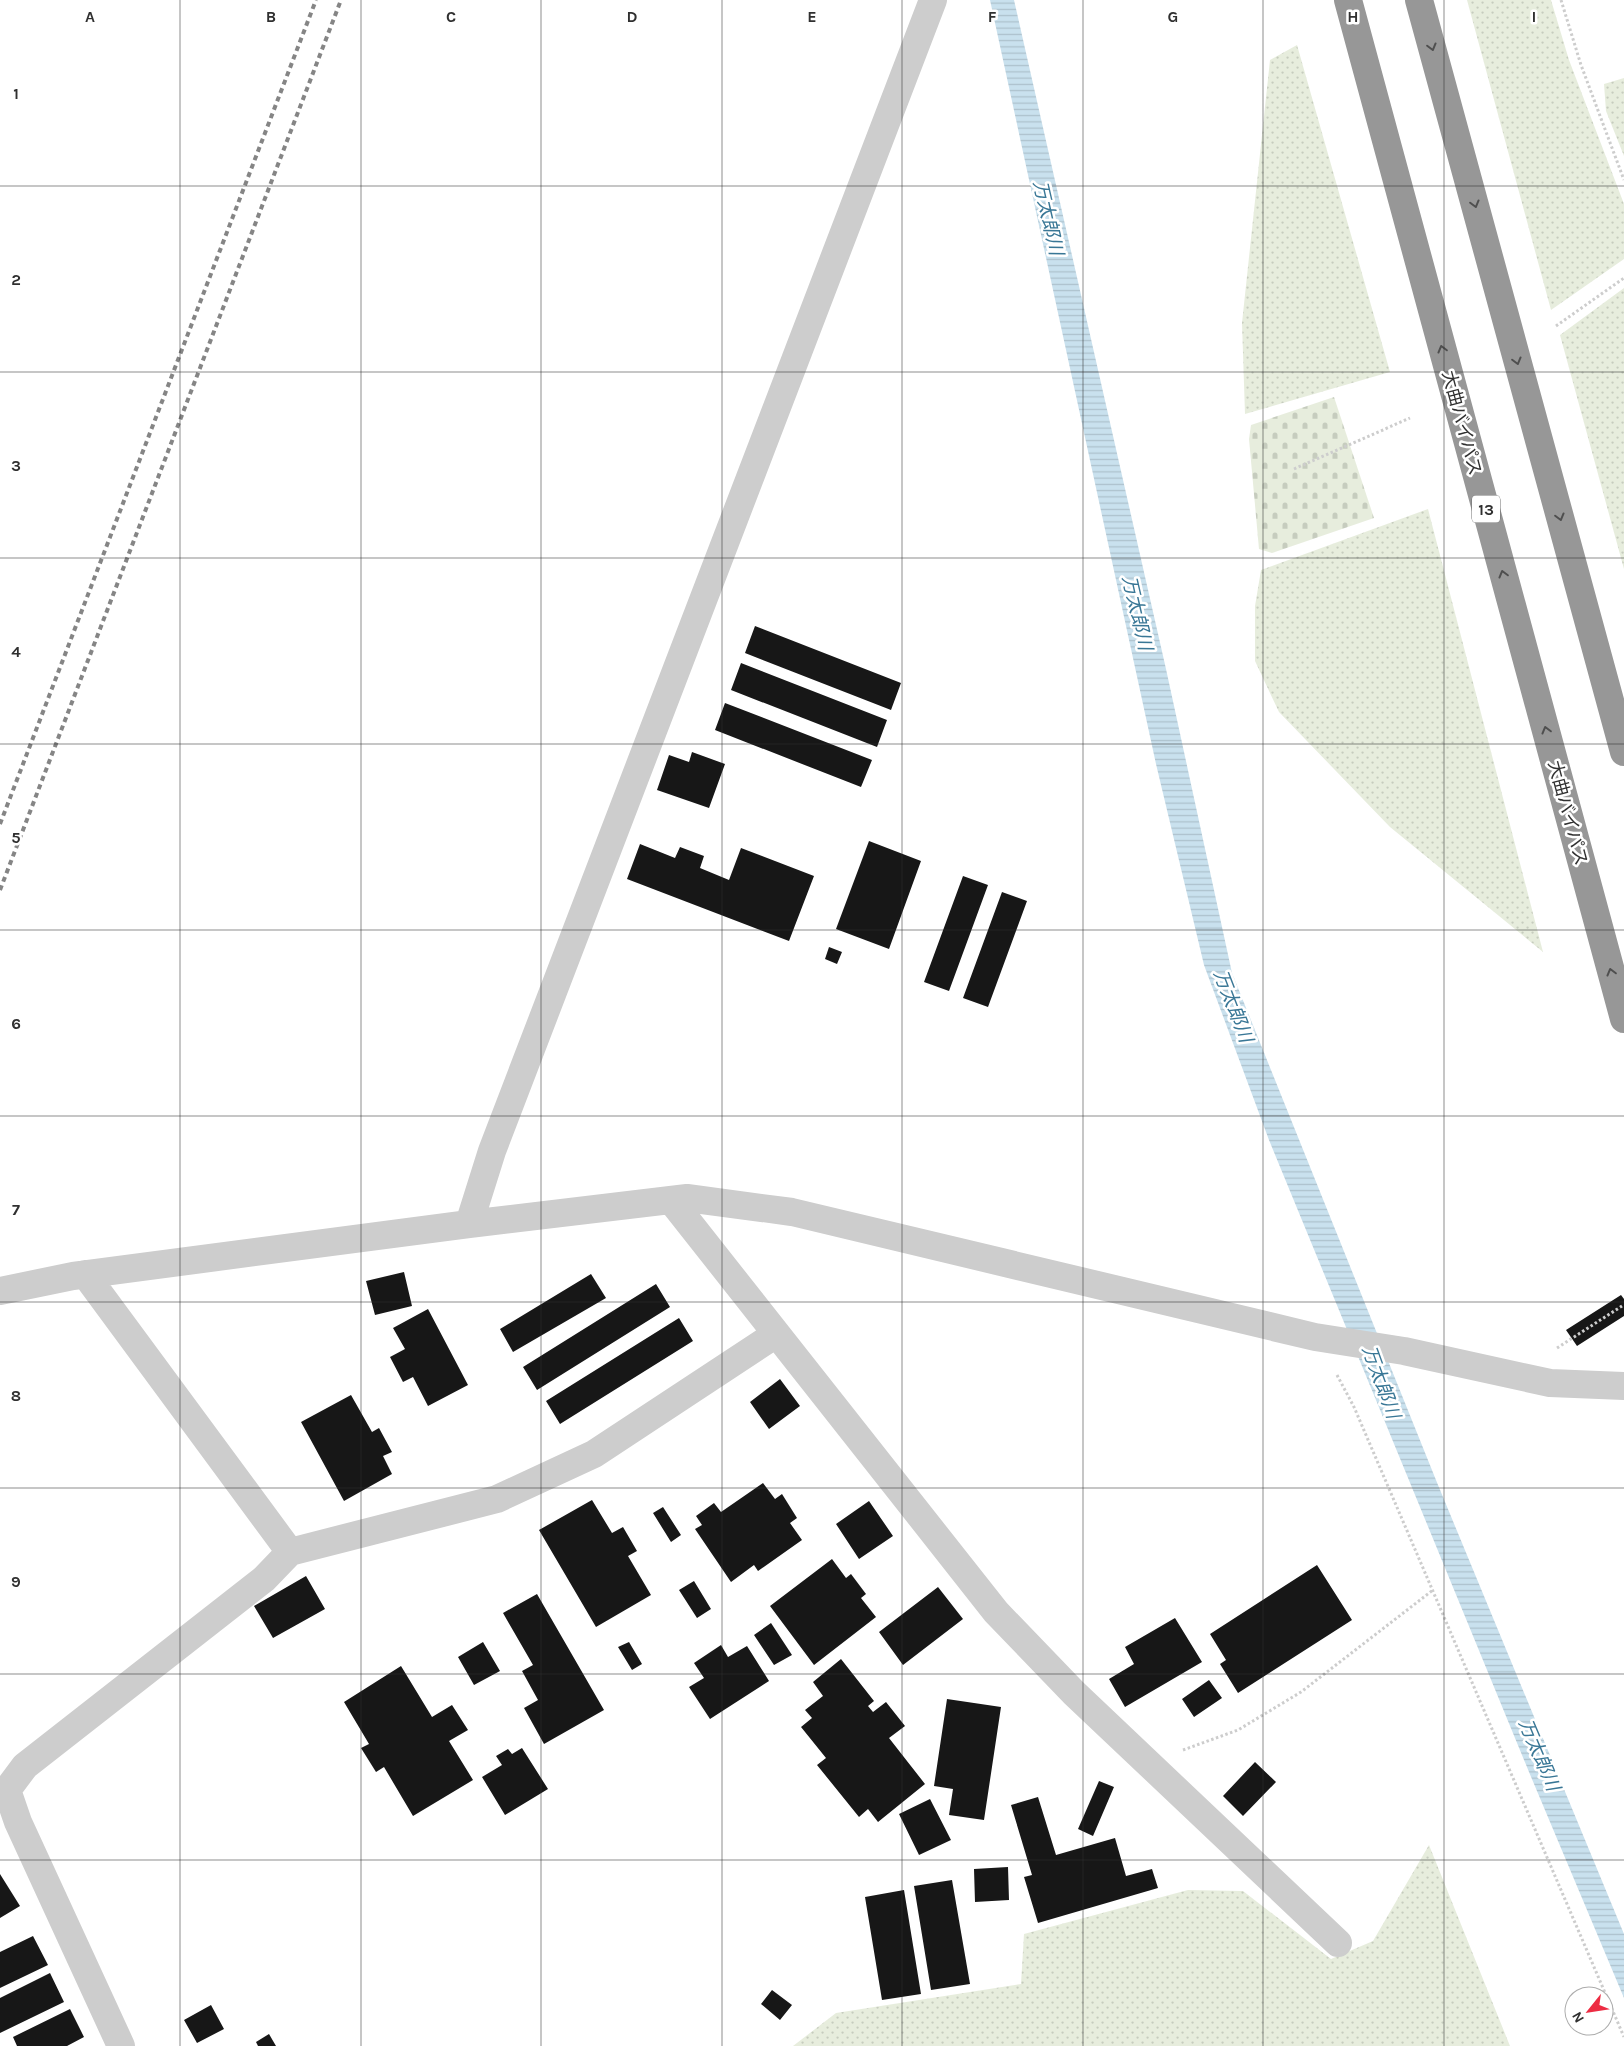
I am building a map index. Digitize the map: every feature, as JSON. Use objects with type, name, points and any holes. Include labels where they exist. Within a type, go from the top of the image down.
[{"type":"highway","name":"大曲バイパス","points":[[1348,0],[1624,1019]]},
{"type":"highway","points":[[1419,0],[1624,752]]},
{"type":"street","points":[[469,1224],[496,1141],[934,0]]},
{"type":"street","points":[[0,1291],[84,1274],[687,1198],[792,1212],[1317,1337],[1404,1351],[1550,1384],[1624,1386]]},
{"type":"street","points":[[671,1200],[996,1612],[1074,1693],[1338,1943]]},
{"type":"street","points":[[84,1274],[290,1552]]},
{"type":"street","points":[[121,2046],[18,1822],[7,1790],[25,1766],[264,1579],[290,1552],[497,1499],[594,1454],[776,1334]]},
{"type":"path","points":[[1561,0],[1581,65],[1624,180]]},
{"type":"path","points":[[1556,326],[1624,278]]},
{"type":"path","points":[[1294,469],[1410,418]]},
{"type":"path","points":[[1577,1334],[1622,1306]]},
{"type":"path","points":[[1317,1337],[1354,1407],[1624,2037]]},
{"type":"path","points":[[1148,1763],[1238,1730],[1285,1702],[1301,1692],[1433,1590]]},
{"type":"green space","points":[[1467,0],[1551,0],[1569,60],[1624,204],[1624,259],[1551,310]]},
{"type":"green space","points":[[1297,45],[1390,372],[1245,414],[1242,323],[1270,60]]},
{"type":"green space","points":[[1624,78],[1624,156],[1606,111],[1604,84]]},
{"type":"green space","points":[[1624,288],[1624,569],[1560,335]]},
{"type":"green space","points":[[1334,397],[1374,518],[1272,553],[1259,549],[1249,439],[1251,425]]},
{"type":"green space","points":[[1428,509],[1543,952],[1390,827],[1279,712],[1255,661],[1255,606],[1261,570]]},
{"type":"green space","points":[[1429,1845],[1510,2046],[793,2046],[836,2013],[1021,1984],[1024,1934],[1188,1890],[1243,1891],[1331,1959],[1373,1941]]},
{"type":"water","name":"万太郎川","points":[[990,0],[1014,0],[1166,669],[1232,973],[1438,1485],[1624,1934],[1624,1998],[1269,1140],[1204,965],[1156,764]]},
{"type":"building","points":[[755,626],[901,683],[891,710],[745,653]]},
{"type":"building","points":[[741,663],[887,720],[877,747],[731,690]]},
{"type":"building","points":[[725,703],[872,760],[861,787],[715,730]]},
{"type":"building","points":[[692,752],[725,764],[709,808],[657,790],[669,755],[689,762]]},
{"type":"building","points":[[869,841],[921,861],[889,949],[836,929]]},
{"type":"building","points":[[640,844],[675,858],[680,847],[704,856],[700,868],[729,880],[741,848],[814,876],[789,941],[627,879]]},
{"type":"building","points":[[963,876],[988,885],[949,991],[924,982]]},
{"type":"building","points":[[1002,892],[1027,901],[988,1007],[963,998]]},
{"type":"building","points":[[829,947],[842,952],[837,964],[825,959]]},
{"type":"building","points":[[404,1272],[412,1306],[375,1315],[366,1281]]},
{"type":"building","points":[[591,1274],[606,1298],[513,1352],[500,1329]]},
{"type":"building","points":[[656,1284],[670,1307],[537,1390],[523,1367]]},
{"type":"building","points":[[1621,1295],[1624,1299],[1624,1316],[1577,1346],[1566,1330]]},
{"type":"building","points":[[428,1309],[468,1385],[428,1406],[413,1377],[403,1382],[390,1357],[405,1349],[393,1328]]},
{"type":"building","points":[[679,1318],[693,1341],[560,1424],[546,1401]]},
{"type":"building","points":[[780,1379],[800,1406],[769,1429],[750,1402]]},
{"type":"building","points":[[351,1395],[372,1432],[379,1428],[392,1452],[383,1456],[392,1474],[344,1501],[301,1422]]},
{"type":"building","points":[[763,1483],[775,1499],[782,1494],[797,1518],[790,1523],[802,1540],[758,1571],[754,1565],[731,1582],[695,1529],[702,1525],[696,1516],[714,1503],[721,1512]]},
{"type":"building","points":[[592,1500],[612,1533],[623,1527],[637,1551],[628,1556],[651,1595],[596,1627],[539,1530]]},
{"type":"building","points":[[869,1501],[893,1536],[859,1559],[836,1524]]},
{"type":"building","points":[[663,1507],[681,1535],[671,1542],[653,1513]]},
{"type":"building","points":[[832,1559],[846,1578],[851,1574],[866,1594],[861,1598],[876,1617],[814,1665],[770,1606]]},
{"type":"building","points":[[1317,1565],[1352,1620],[1238,1693],[1220,1664],[1226,1660],[1210,1634]]},
{"type":"building","points":[[306,1576],[325,1609],[273,1638],[254,1606]]},
{"type":"building","points":[[694,1581],[711,1609],[697,1618],[679,1590]]},
{"type":"building","points":[[938,1587],[963,1619],[903,1665],[879,1632]]},
{"type":"building","points":[[537,1594],[604,1710],[544,1744],[524,1708],[538,1700],[522,1671],[533,1665],[503,1613]]},
{"type":"building","points":[[1175,1618],[1202,1662],[1125,1707],[1109,1679],[1134,1664],[1125,1647]]},
{"type":"building","points":[[771,1623],[792,1655],[774,1665],[754,1635]]},
{"type":"building","points":[[483,1642],[500,1671],[474,1685],[458,1657]]},
{"type":"building","points":[[629,1642],[642,1664],[632,1670],[618,1647]]},
{"type":"building","points":[[721,1645],[728,1657],[747,1646],[769,1681],[710,1719],[689,1687],[704,1678],[694,1663]]},
{"type":"building","points":[[841,1659],[874,1701],[868,1706],[873,1712],[886,1702],[905,1726],[889,1738],[925,1784],[878,1822],[868,1809],[859,1817],[817,1765],[826,1758],[801,1727],[812,1718],[805,1710],[823,1696],[813,1682]]},
{"type":"building","points":[[401,1666],[432,1717],[452,1705],[468,1730],[449,1741],[473,1780],[413,1816],[384,1767],[376,1772],[361,1748],[369,1744],[344,1702]]},
{"type":"building","points":[[1209,1680],[1222,1698],[1194,1717],[1182,1699]]},
{"type":"building","points":[[947,1699],[1001,1707],[984,1820],[949,1815],[953,1789],[934,1786]]},
{"type":"building","points":[[522,1748],[548,1789],[505,1815],[482,1777],[502,1765],[496,1756],[508,1749],[512,1754]]},
{"type":"building","points":[[1255,1762],[1276,1782],[1243,1816],[1223,1796]]},
{"type":"building","points":[[1099,1781],[1114,1787],[1093,1836],[1078,1829]]},
{"type":"building","points":[[1038,1797],[1056,1855],[1115,1838],[1126,1876],[1152,1869],[1158,1888],[1038,1923],[1024,1877],[1032,1875],[1011,1805]]},
{"type":"building","points":[[930,1799],[951,1840],[919,1855],[899,1814]]},
{"type":"building","points":[[1008,1867],[1009,1900],[975,1902],[974,1869]]},
{"type":"building","points":[[0,1874],[20,1906],[0,1918]]},
{"type":"building","points":[[952,1880],[970,1984],[931,1990],[914,1886]]},
{"type":"building","points":[[904,1890],[921,1994],[882,2000],[865,1897]]},
{"type":"building","points":[[33,1936],[48,1965],[0,1988],[0,1952]]},
{"type":"building","points":[[50,1973],[64,2002],[0,2033],[0,1998]]},
{"type":"building","points":[[772,1990],[792,2005],[780,2020],[761,2004]]},
{"type":"building","points":[[211,2005],[224,2029],[197,2043],[184,2020]]},
{"type":"building","points":[[70,2009],[84,2037],[67,2046],[17,2046],[13,2037]]},
{"type":"building","points":[[269,2034],[276,2046],[258,2046],[256,2042]]},
{"type":"railway","points":[[0,824],[316,0]]},
{"type":"railway","points":[[0,890],[341,0]]}]
